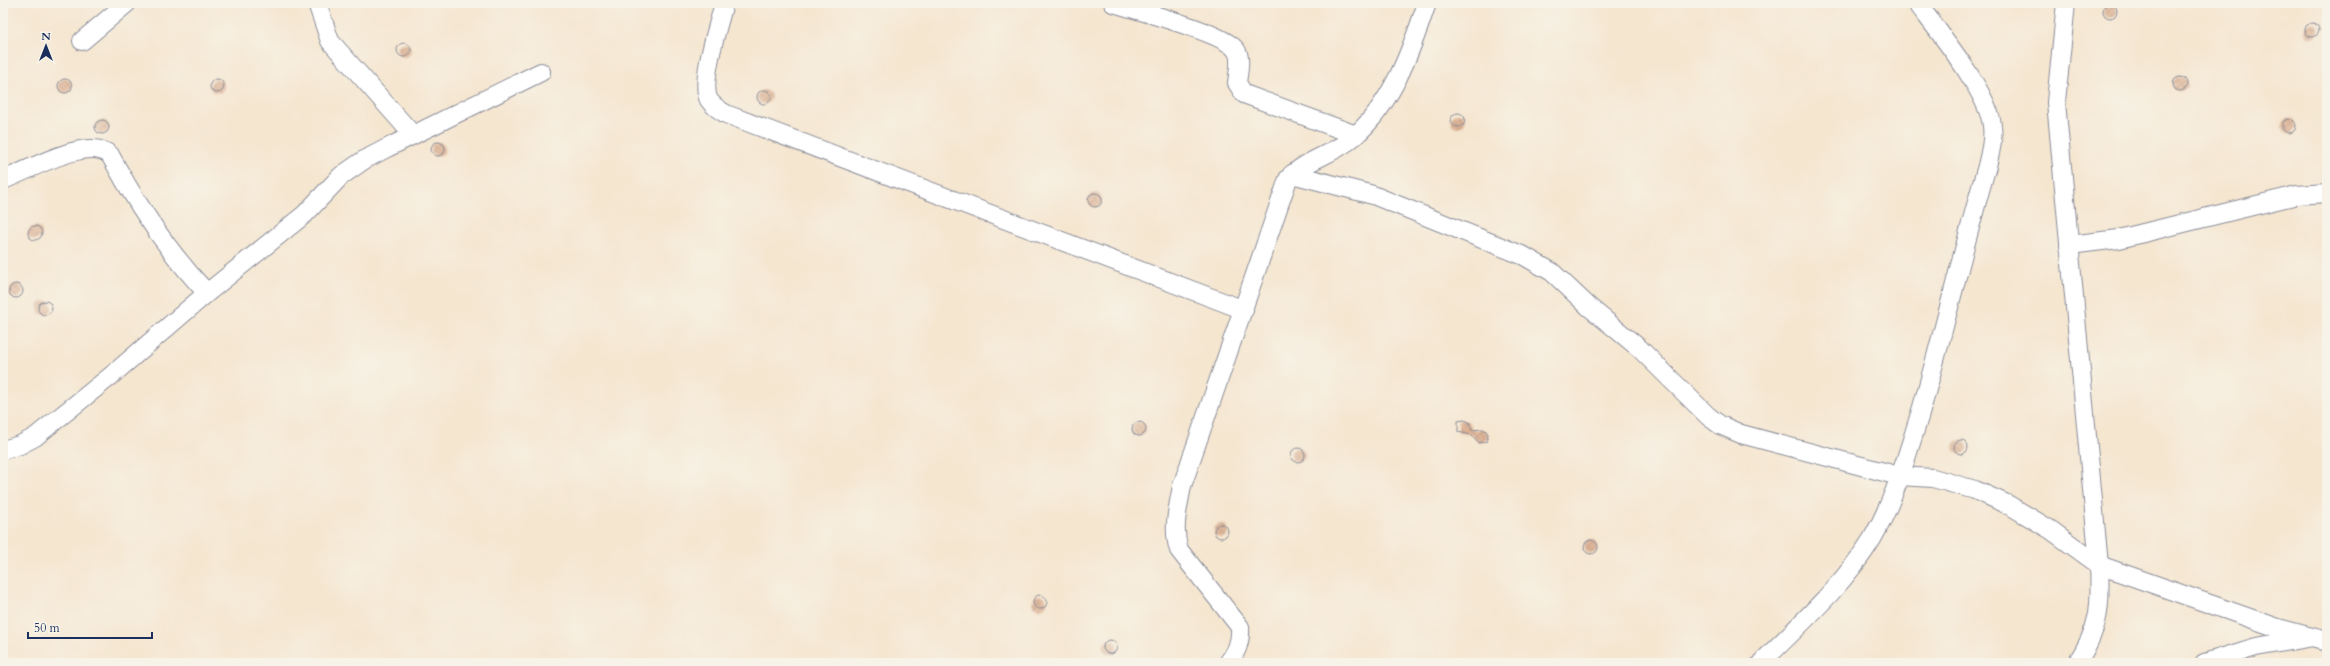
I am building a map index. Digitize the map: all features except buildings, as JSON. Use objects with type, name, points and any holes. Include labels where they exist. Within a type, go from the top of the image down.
[{"type":"street","points":[[82,41],[127,3]]},
{"type":"street","points":[[317,3],[330,41],[413,135]]},
{"type":"street","points":[[724,3],[705,82],[709,100],[714,107],[726,114],[1244,310]]},
{"type":"street","points":[[1113,3],[1222,38],[1237,50],[1239,61],[1237,83],[1244,94],[1356,135]]},
{"type":"street","points":[[1228,663],[1238,647],[1240,627],[1179,550],[1176,540],[1176,525],[1182,486],[1244,310],[1284,187],[1292,174],[1356,135],[1379,106],[1405,66],[1427,3]]},
{"type":"street","points":[[1761,663],[1824,601],[1872,538],[1899,476],[1933,369],[1993,139],[1991,116],[1978,88],[1917,3]]},
{"type":"street","points":[[2066,3],[2056,102],[2099,565],[2100,602],[2097,625],[2077,663]]},
{"type":"street","points":[[3,450],[20,445],[35,437],[112,376],[207,293],[305,214],[341,176],[364,160],[541,72]]},
{"type":"street","points":[[3,180],[73,152],[90,149],[104,150],[110,155],[139,207],[186,270],[207,293]]},
{"type":"street","points":[[1292,174],[1373,195],[1524,256],[1552,272],[1588,306],[1639,348],[1708,416],[1720,425],[1741,434],[1899,476],[1933,478],[1975,490],[1996,499],[2051,530],[2099,565],[2278,628],[2319,639]]},
{"type":"street","points":[[2069,245],[2119,239],[2297,195],[2327,193]]},
{"type":"street","points":[[2204,663],[2256,647],[2319,639]]}]
